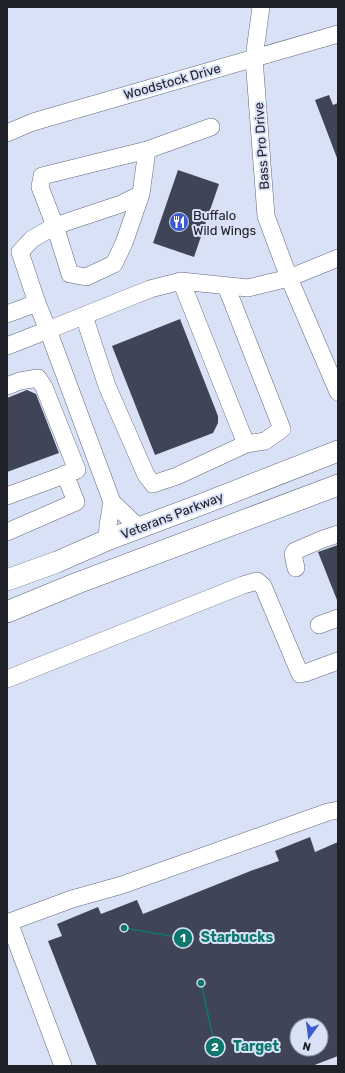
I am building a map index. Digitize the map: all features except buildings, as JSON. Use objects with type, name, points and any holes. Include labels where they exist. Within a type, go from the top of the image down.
[{"type":"main road","name":"Veterans Parkway","points":[[7,580],[57,562],[107,540],[205,504],[338,451]]},
{"type":"main road","points":[[7,612],[75,584],[338,485]]},
{"type":"street","name":"Bass Pro Drive","points":[[261,7],[254,58],[266,216],[289,278],[338,392]]},
{"type":"street","name":"Woodstock Drive","points":[[7,133],[33,122],[338,34]]},
{"type":"street","points":[[147,150],[142,194],[124,243],[114,264],[86,277],[70,274],[56,226],[40,187],[42,176],[147,150],[211,127]]},
{"type":"street","points":[[139,528],[112,502],[48,330],[37,303],[13,254],[32,238],[56,226],[121,204],[142,194]]},
{"type":"street","points":[[7,346],[150,289],[181,282],[248,288],[289,278],[338,258]]},
{"type":"street","points":[[181,282],[246,444]]},
{"type":"street","points":[[84,316],[107,386],[146,475],[153,484],[177,476],[246,444],[265,441],[282,429],[226,286]]},
{"type":"street","points":[[7,314],[37,303]]},
{"type":"street","points":[[7,386],[20,381],[38,378],[44,387],[71,472],[76,502],[7,532]]},
{"type":"street","points":[[7,496],[97,462]]},
{"type":"street","points":[[107,540],[112,502]]},
{"type":"street","points":[[296,568],[293,554],[295,551],[323,538],[338,534]]},
{"type":"street","points":[[7,679],[256,581],[263,586],[300,674],[338,661]]},
{"type":"street","points":[[318,626],[338,618]]},
{"type":"street","points":[[63,1066],[8,923],[72,899],[122,885],[328,812],[338,810]]},
{"type":"place","name":"Buffalo Wild Wings","points":[[179,222]]},
{"type":"place","name":"Starbucks","points":[[124,928]]},
{"type":"place","name":"Target","points":[[201,983]]}]
